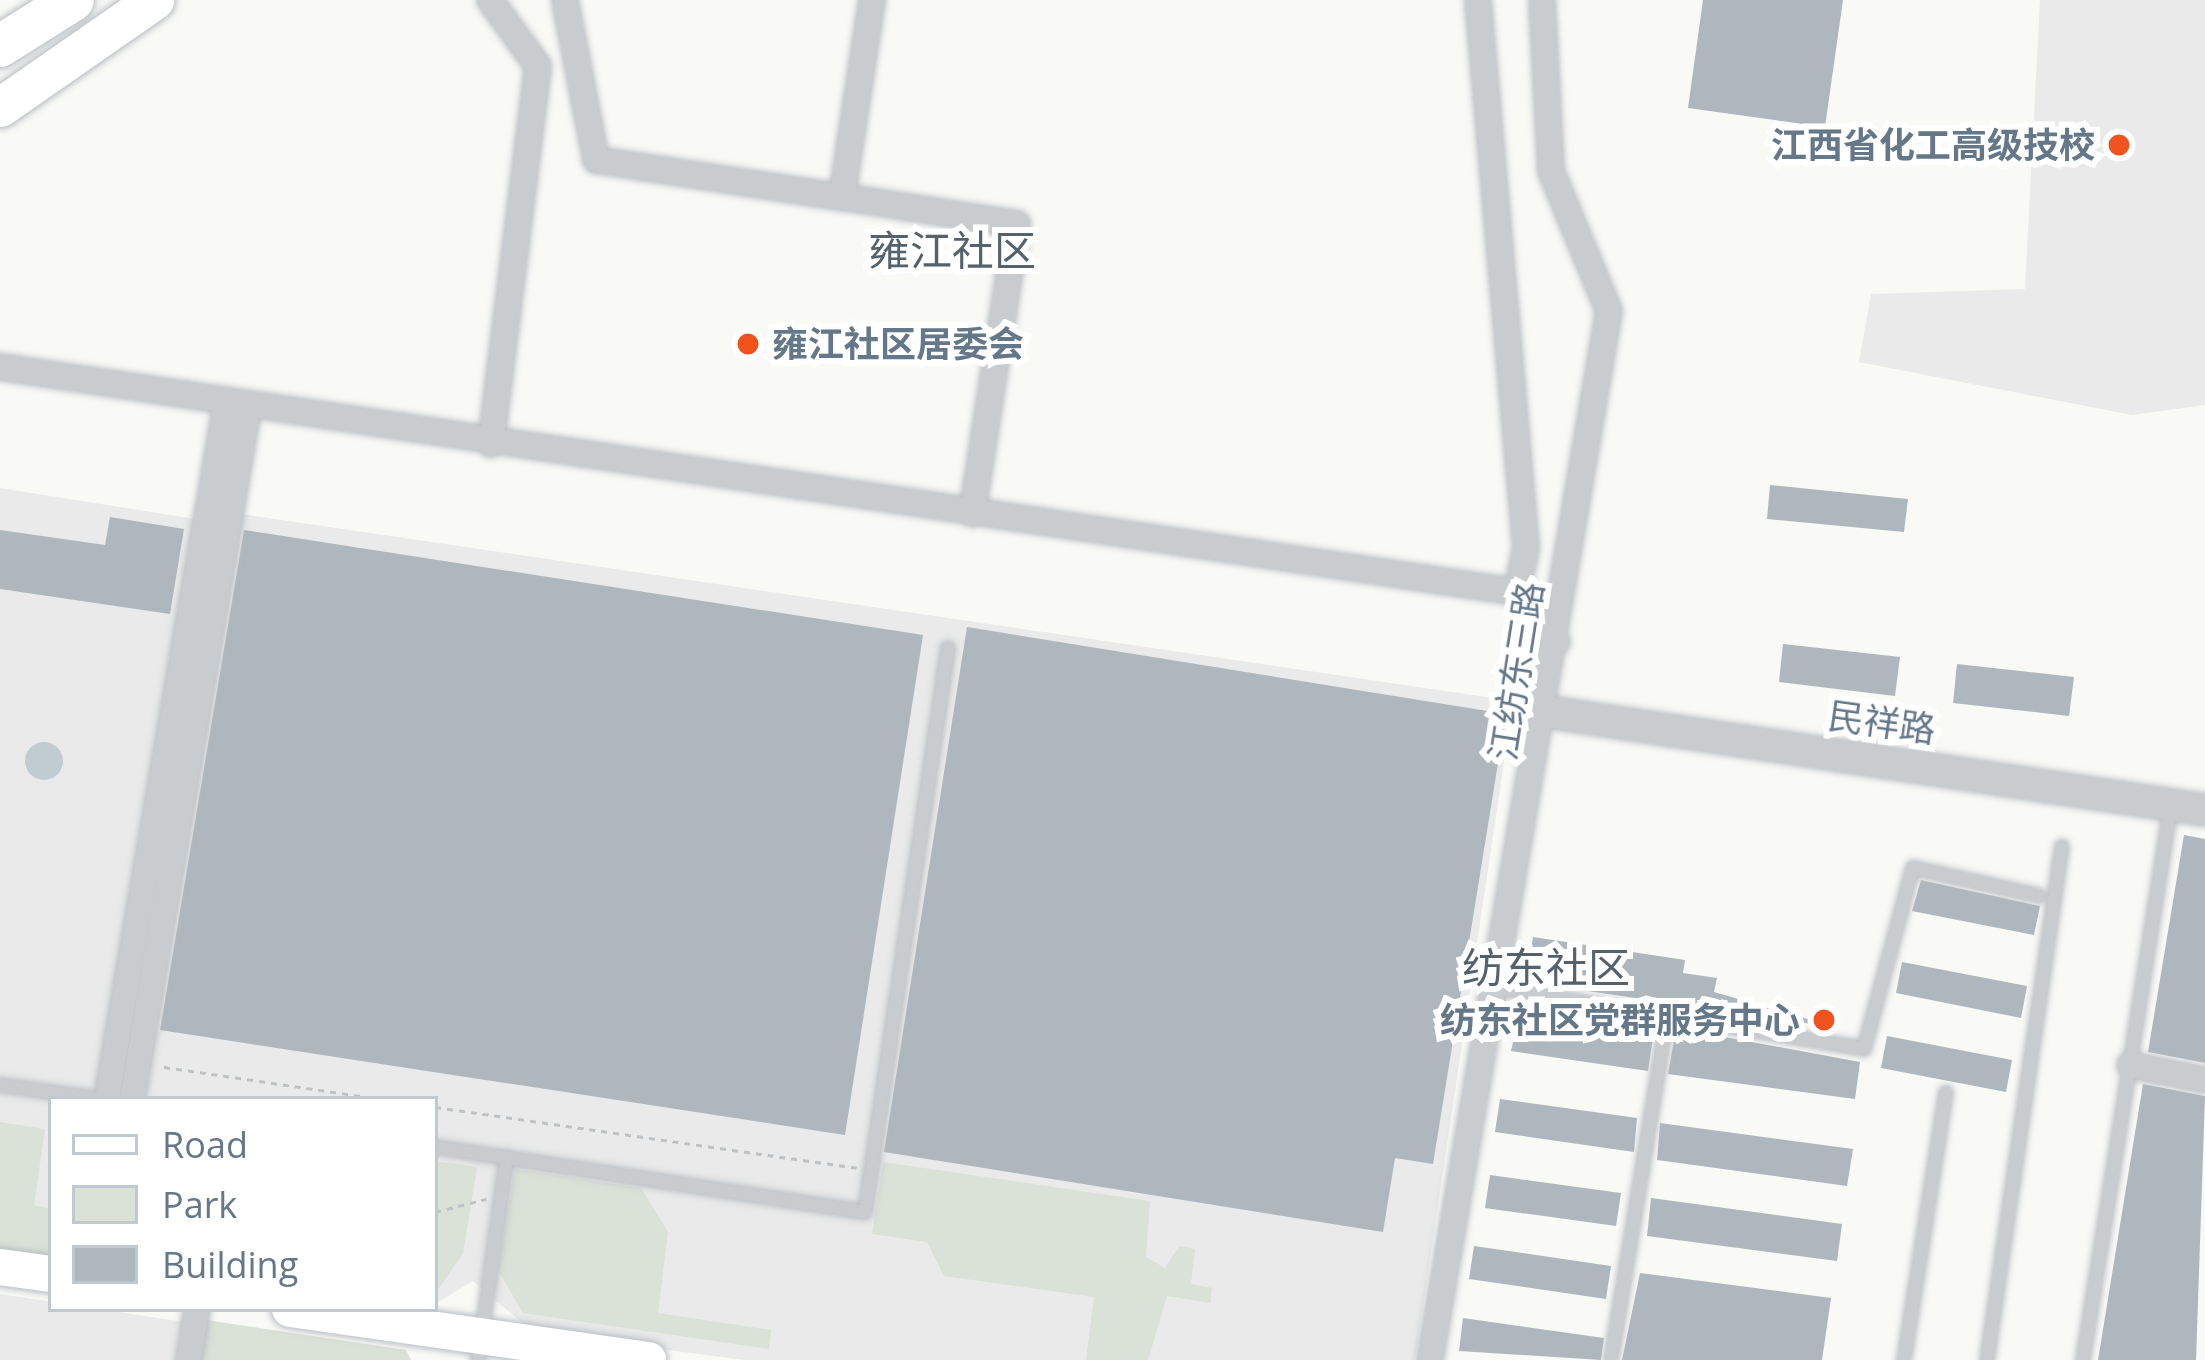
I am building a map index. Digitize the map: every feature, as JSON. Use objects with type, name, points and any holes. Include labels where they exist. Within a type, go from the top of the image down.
[{"type":"highway","points":[[0,46],[74,0]]},
{"type":"main road","points":[[0,107],[154,0]]},
{"type":"main road","points":[[0,1267],[48,1274]]},
{"type":"main road","points":[[305,1312],[480,1348],[648,1360]]},
{"type":"street","points":[[490,0],[538,65],[491,444]]},
{"type":"street","points":[[565,0],[596,160],[1017,224],[972,514]]},
{"type":"street","points":[[842,197],[872,0]]},
{"type":"street","points":[[1478,0],[1526,548],[1517,592]]},
{"type":"street","name":"江纺东三路","points":[[1430,1360],[1548,705],[1610,311],[1551,170],[1542,0]]},
{"type":"street","points":[[0,368],[237,407],[1517,592],[1557,642]]},
{"type":"street","points":[[133,1096],[237,407]]},
{"type":"street","points":[[105,1096],[237,407]]},
{"type":"street","name":"民祥路","points":[[1548,705],[2205,798]]},
{"type":"street","name":"民祥路","points":[[1548,705],[2205,810]]},
{"type":"street","points":[[2130,1065],[2205,1080]]},
{"type":"street","points":[[189,1360],[196,1312]]},
{"type":"lane","points":[[438,1147],[865,1212],[947,648]]},
{"type":"lane","points":[[2083,1360],[2171,805]]},
{"type":"lane","points":[[1987,1360],[2062,846]]},
{"type":"lane","points":[[1497,988],[1864,1048],[1913,868],[2039,896]]},
{"type":"lane","points":[[1611,1360],[1667,1017]]},
{"type":"lane","points":[[0,1085],[82,1096]]},
{"type":"lane","points":[[1904,1360],[1946,1091]]},
{"type":"lane","points":[[480,1348],[507,1157]]},
{"type":"path","points":[[138,1064],[361,1096]]},
{"type":"path","points":[[438,1107],[871,1170]]},
{"type":"path","points":[[438,1211],[502,1195]]},
{"type":"shaded area","name":"江西省化工高级技校","points":[[2040,0],[2205,0],[2205,405],[2132,415],[1859,362],[1871,294],[2025,289]]},
{"type":"shaded area","points":[[0,488],[195,519],[97,1096],[48,1096],[48,1262],[0,1254]]},
{"type":"shaded area","points":[[220,511],[1513,701],[1415,1360],[744,1360],[533,1332],[473,1281],[438,1302],[438,1096],[120,1096]]},
{"type":"shaded area","points":[[44,742],[57,748],[63,761],[57,774],[44,780],[31,774],[25,761],[31,748]]},
{"type":"shaded area","points":[[0,1294],[48,1301],[48,1312],[118,1312],[184,1322],[179,1360],[0,1360]]},
{"type":"green space","points":[[0,1122],[45,1129],[34,1205],[48,1208],[48,1259],[0,1262]]},
{"type":"green space","points":[[438,1161],[477,1167],[463,1253],[438,1290]]},
{"type":"green space","points":[[883,1162],[1150,1201],[1146,1257],[1165,1268],[1179,1246],[1195,1249],[1191,1284],[1212,1288],[1210,1303],[1167,1296],[1148,1360],[1086,1360],[1094,1297],[944,1276],[927,1242],[872,1234]]},
{"type":"green space","points":[[515,1169],[641,1188],[668,1232],[658,1313],[771,1330],[769,1349],[523,1313],[498,1270]]},
{"type":"green space","points":[[199,1319],[406,1350],[411,1360],[193,1360]]},
{"type":"building","points":[[1703,0],[1843,0],[1825,127],[1688,108]]},
{"type":"building","points":[[1770,485],[1908,499],[1904,532],[1767,519]]},
{"type":"building","points":[[110,517],[184,529],[170,614],[0,589],[0,530],[105,545]]},
{"type":"building","points":[[244,530],[923,635],[845,1135],[160,1030]]},
{"type":"building","points":[[967,627],[1506,714],[1433,1164],[1395,1158],[1383,1232],[884,1152]]},
{"type":"building","points":[[1783,644],[1900,657],[1895,696],[1779,682]]},
{"type":"building","points":[[1957,664],[2074,677],[2069,716],[1953,703]]},
{"type":"building","points":[[2184,835],[2205,839],[2205,1063],[2148,1052]]},
{"type":"building","points":[[1921,880],[2040,906],[2034,935],[1912,911]]},
{"type":"building","points":[[1533,937],[1685,960],[1683,973],[1717,978],[1714,992],[1839,1028],[1526,982]]},
{"type":"building","points":[[1902,962],[2027,986],[2021,1018],[1896,993]]},
{"type":"building","points":[[1522,1003],[1655,1025],[1648,1071],[1511,1051]]},
{"type":"building","points":[[1676,1028],[1860,1062],[1855,1099],[1668,1074]]},
{"type":"building","points":[[1887,1036],[2012,1060],[2006,1092],[1881,1068]]},
{"type":"building","points":[[2143,1084],[2205,1096],[2196,1360],[2098,1360]]},
{"type":"building","points":[[1500,1099],[1637,1118],[1634,1152],[1495,1132]]},
{"type":"building","points":[[1660,1123],[1853,1149],[1847,1186],[1657,1160]]},
{"type":"building","points":[[1490,1175],[1621,1193],[1616,1226],[1485,1208]]},
{"type":"building","points":[[1651,1198],[1842,1224],[1837,1261],[1647,1236]]},
{"type":"building","points":[[1474,1246],[1611,1266],[1606,1299],[1469,1279]]},
{"type":"building","points":[[1640,1273],[1831,1298],[1822,1360],[1622,1360]]},
{"type":"building","points":[[1463,1318],[1604,1338],[1601,1360],[1459,1351]]},
{"type":"place","name":"江西省化工高级技校","points":[[2119,145]]},
{"type":"place","name":"雍江社区居委会","points":[[748,344]]},
{"type":"place","name":"纺东社区党群服务中心","points":[[1824,1020]]},
{"type":"district","name":"雍江社区","points":[[952,250]]},
{"type":"district","name":"纺东社区","points":[[1546,967]]}]
